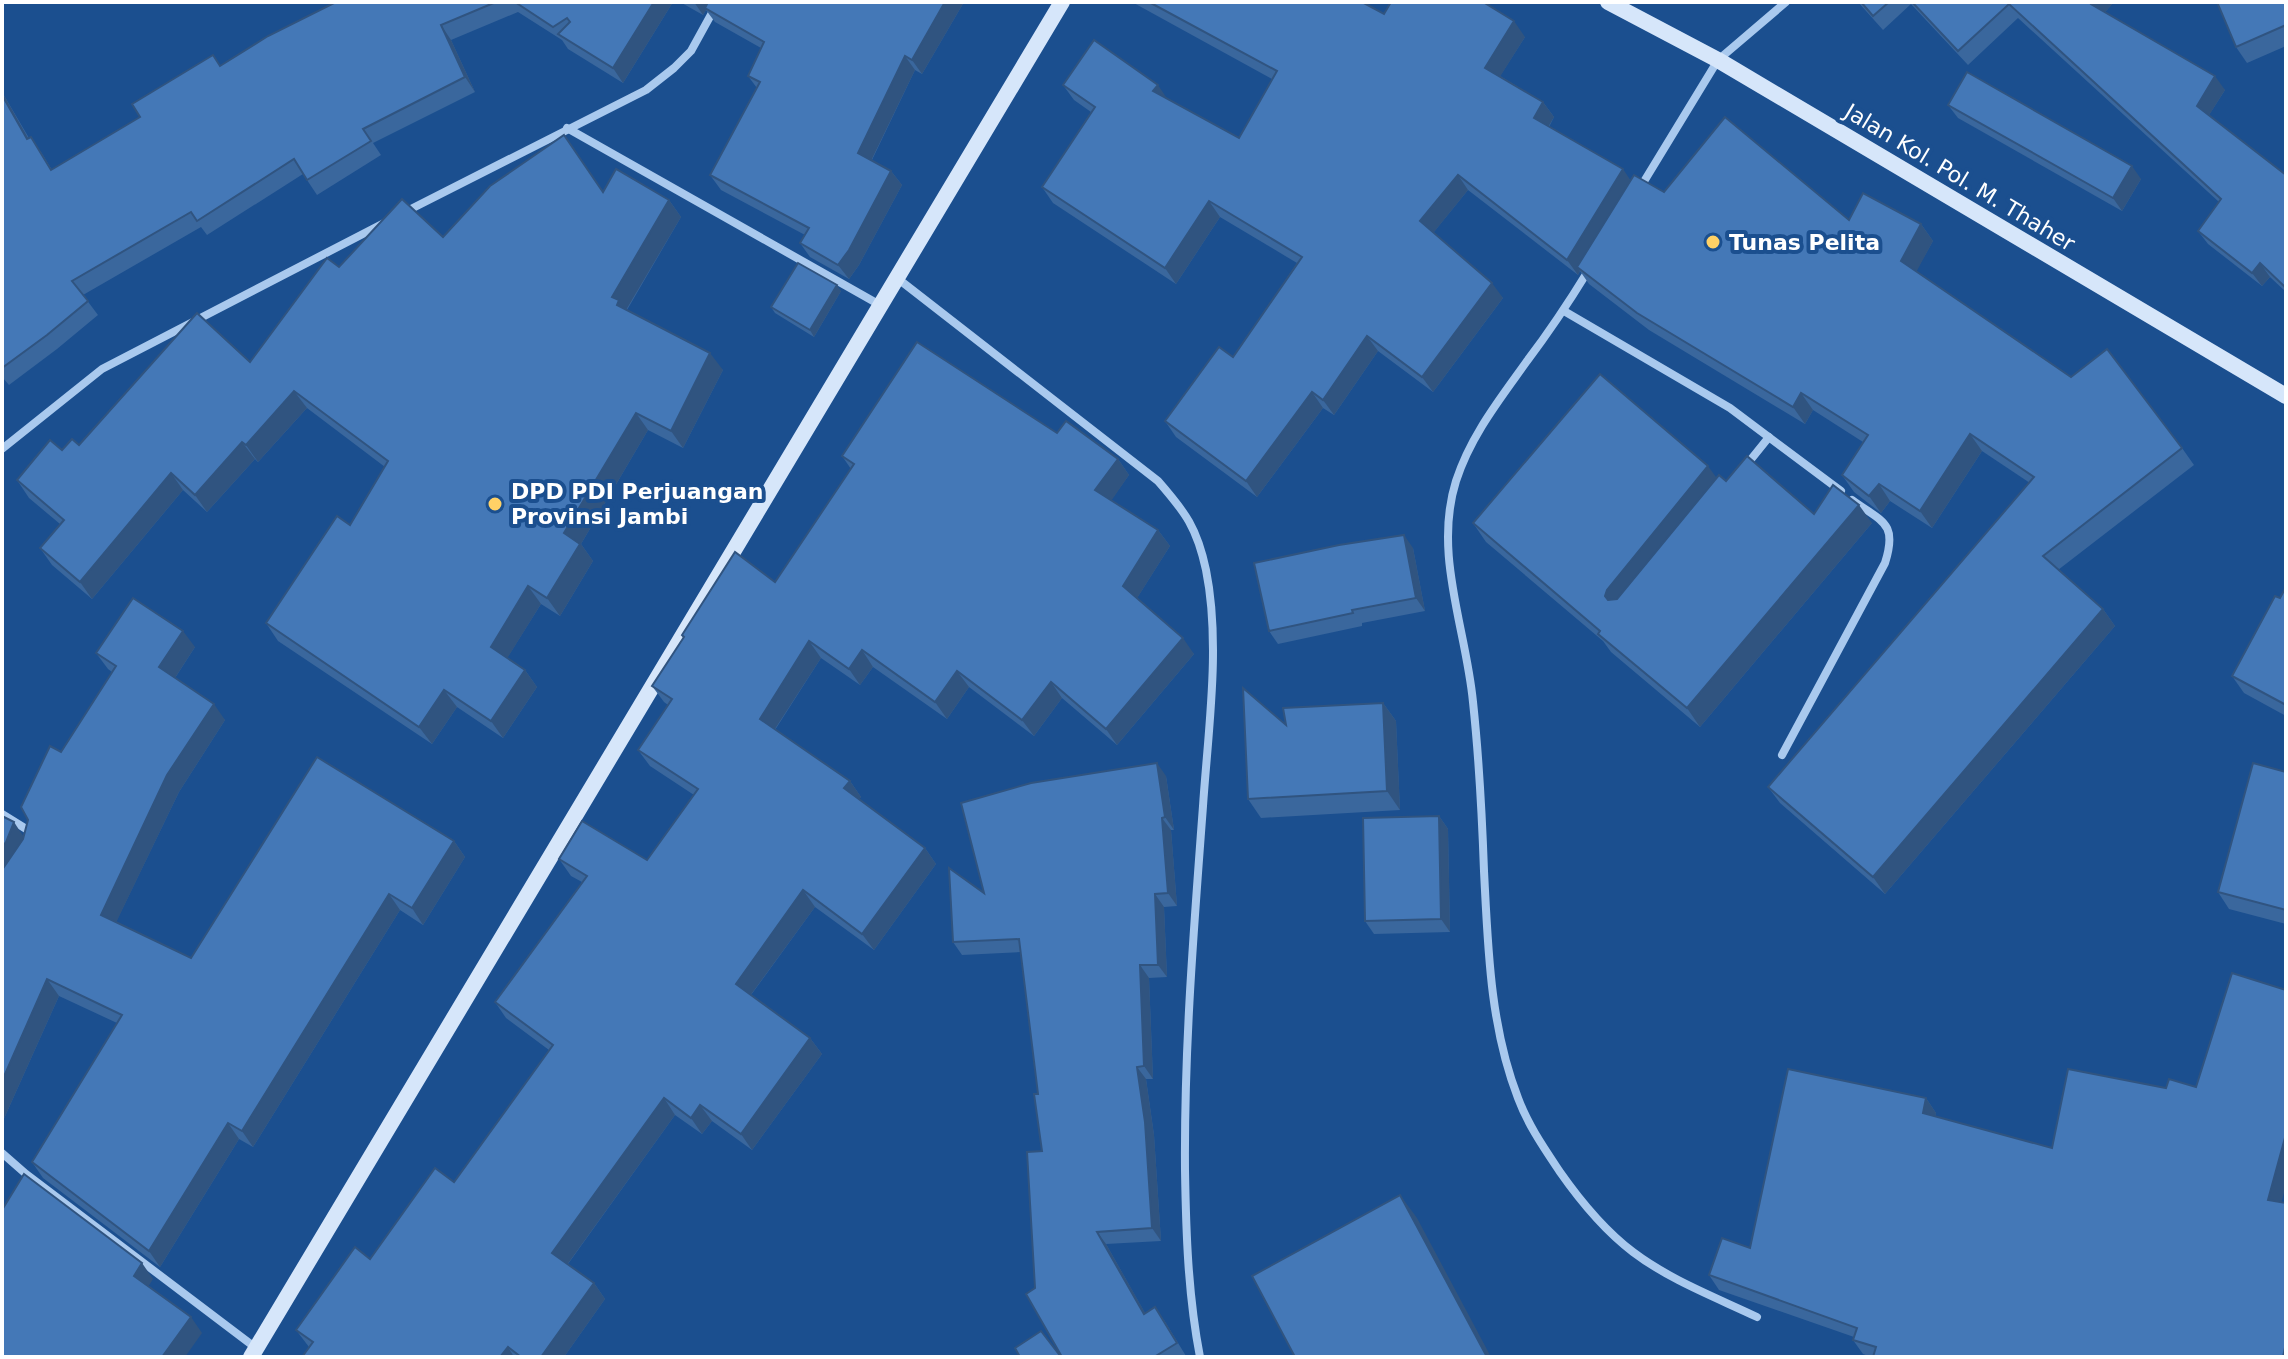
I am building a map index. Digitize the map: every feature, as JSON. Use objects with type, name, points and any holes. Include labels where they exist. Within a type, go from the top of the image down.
[{"type":"street","points":[[2,449],[102,369],[646,90],[691,51],[718,2]]},
{"type":"street","points":[[2,1153],[253,1352],[1062,2]]},
{"type":"street","name":"Jalan Kol. Pol. M. Thaher","points":[[1608,2],[1718,60],[2286,396]]},
{"type":"street","points":[[1637,192],[1718,60],[1786,2]]},
{"type":"street","points":[[567,128],[880,305]]},
{"type":"street","points":[[1596,258],[1564,311],[1477,434],[1457,480],[1449,511],[1449,562],[1473,700],[1488,959],[1497,1023],[1518,1099],[1538,1139],[1605,1229],[1635,1254],[1667,1274],[1757,1317]]},
{"type":"street","points":[[897,278],[1158,481],[1187,514],[1199,541],[1207,573],[1212,626],[1210,703],[1184,1078],[1186,1232],[1194,1327],[1200,1357]]},
{"type":"street","points":[[1564,311],[1730,408],[1883,523],[1892,534],[1885,563],[1782,755]]},
{"type":"street","points":[[1740,473],[1769,437]]},
{"type":"street","points":[[2,814],[29,828],[33,834],[30,849]]},
{"type":"building","points":[[336,2],[496,2],[441,25],[465,77],[363,129],[371,141],[307,180],[294,159],[197,221],[191,212],[72,281],[88,301],[2,368],[2,95],[27,139],[31,137],[51,170],[140,117],[132,104],[213,55],[220,66],[268,36]]},
{"type":"building","points":[[515,2],[654,2],[613,68],[558,34],[570,22],[567,18],[553,27]]},
{"type":"building","points":[[708,2],[945,2],[912,60],[905,56],[858,153],[891,171],[838,265],[800,243],[809,228],[710,175],[760,82],[748,76],[764,42],[705,8]]},
{"type":"building","points":[[1149,2],[1362,2],[1384,14],[1391,2],[1483,2],[1514,21],[1485,68],[1543,102],[1534,118],[1623,169],[1567,260],[1458,175],[1420,221],[1492,283],[1422,377],[1367,336],[1323,400],[1312,392],[1246,481],[1165,421],[1219,347],[1233,357],[1302,257],[1209,201],[1165,268],[1042,187],[1095,107],[1063,85],[1094,40],[1158,85],[1153,91],[1239,138],[1277,71]]},
{"type":"building","points":[[1861,2],[1889,2],[1873,16]]},
{"type":"building","points":[[1912,2],[2092,2],[2215,76],[2197,106],[2286,175],[2286,288],[2260,263],[2252,273],[2198,231],[2221,199],[2009,4],[1958,51]]},
{"type":"building","points":[[2217,2],[2286,2],[2286,25],[2236,47]]},
{"type":"building","points":[[1967,72],[2132,166],[2113,198],[1948,105]]},
{"type":"building","points":[[1725,117],[1849,220],[1863,193],[1921,224],[1901,261],[2071,377],[2107,349],[2182,448],[2043,556],[2103,609],[1873,877],[1768,787],[2034,477],[1970,434],[1920,511],[1879,484],[1869,496],[1842,475],[1868,435],[1801,393],[1793,407],[1637,313],[1577,267],[1634,175],[1664,192]]},
{"type":"building","points":[[564,135],[603,192],[616,169],[669,200],[612,297],[619,300],[617,305],[710,353],[671,431],[636,413],[564,533],[580,544],[547,598],[528,586],[491,647],[525,670],[491,721],[444,690],[419,727],[266,623],[337,516],[350,525],[388,461],[294,391],[246,445],[242,442],[195,495],[171,473],[80,582],[40,548],[64,520],[17,480],[50,440],[62,450],[72,439],[79,445],[197,313],[250,362],[327,258],[339,267],[402,199],[443,237],[490,186]]},
{"type":"building","points":[[798,263],[837,285],[810,330],[771,307]]},
{"type":"building","points":[[917,342],[1057,433],[1066,421],[1118,459],[1095,490],[1158,530],[1123,586],[1183,638],[1106,729],[1051,682],[1022,720],[957,671],[935,702],[862,650],[849,669],[809,641],[760,719],[850,781],[844,788],[925,848],[862,934],[803,890],[736,984],[810,1038],[741,1134],[700,1105],[691,1118],[664,1098],[552,1253],[594,1283],[541,1357],[521,1357],[508,1347],[500,1357],[302,1357],[313,1342],[296,1330],[355,1247],[370,1259],[435,1168],[454,1182],[553,1045],[495,1002],[587,876],[559,859],[582,821],[647,860],[698,789],[638,750],[672,699],[652,686],[735,552],[775,582],[854,464],[842,456]]},
{"type":"building","points":[[1600,374],[1708,466],[1607,590],[1605,596],[1608,600],[1617,599],[1719,475],[1726,481],[1747,456],[1814,514],[1833,485],[1859,505],[1687,708],[1473,523]]},
{"type":"building","points":[[1404,535],[1416,598],[1269,631],[1254,563]]},
{"type":"building","points":[[2286,587],[2286,705],[2232,676],[2275,596],[2280,598]]},
{"type":"building","points":[[133,598],[183,631],[159,667],[214,704],[167,775],[101,915],[191,958],[317,757],[454,841],[412,908],[389,894],[242,1131],[228,1123],[149,1251],[32,1162],[122,1015],[47,979],[2,1081],[2,870],[23,839],[28,820],[21,807],[50,746],[61,752],[116,666],[96,653]]},
{"type":"building","points":[[1243,688],[1286,725],[1283,708],[1383,703],[1387,791],[1248,799]]},
{"type":"building","points":[[1157,763],[1165,817],[1162,818],[1168,893],[1155,894],[1158,965],[1140,965],[1144,1066],[1137,1067],[1145,1122],[1152,1228],[1097,1232],[1144,1314],[1155,1307],[1177,1343],[1154,1357],[1062,1357],[1026,1294],[1035,1288],[1027,1152],[1042,1151],[1019,939],[953,942],[949,868],[984,893],[961,803],[1031,783]]},
{"type":"building","points":[[2253,763],[2286,772],[2286,910],[2218,892]]},
{"type":"building","points":[[2,816],[14,822],[2,847]]},
{"type":"building","points":[[1439,816],[1441,919],[1365,921],[1363,818]]},
{"type":"building","points":[[2232,973],[2286,990],[2286,1134],[2268,1200],[2286,1203],[2286,1343],[2283,1357],[1873,1357],[1876,1347],[1853,1340],[1857,1328],[1709,1275],[1722,1238],[1750,1248],[1788,1069],[1926,1098],[1923,1113],[2052,1148],[2068,1069],[2166,1088],[2169,1079],[2196,1087]]},
{"type":"building","points":[[24,1174],[142,1263],[134,1276],[191,1317],[162,1357],[2,1357],[2,1210]]},
{"type":"building","points":[[1400,1195],[1487,1357],[1295,1357],[1252,1276]]},
{"type":"building","points":[[1041,1331],[1061,1357],[1020,1357],[1015,1348]]},
{"type":"place","name":"Tunas Pelita","points":[[1713,242]]},
{"type":"place","name":"DPD PDI Perjuangan Provinsi Jambi","points":[[495,504]]}]
